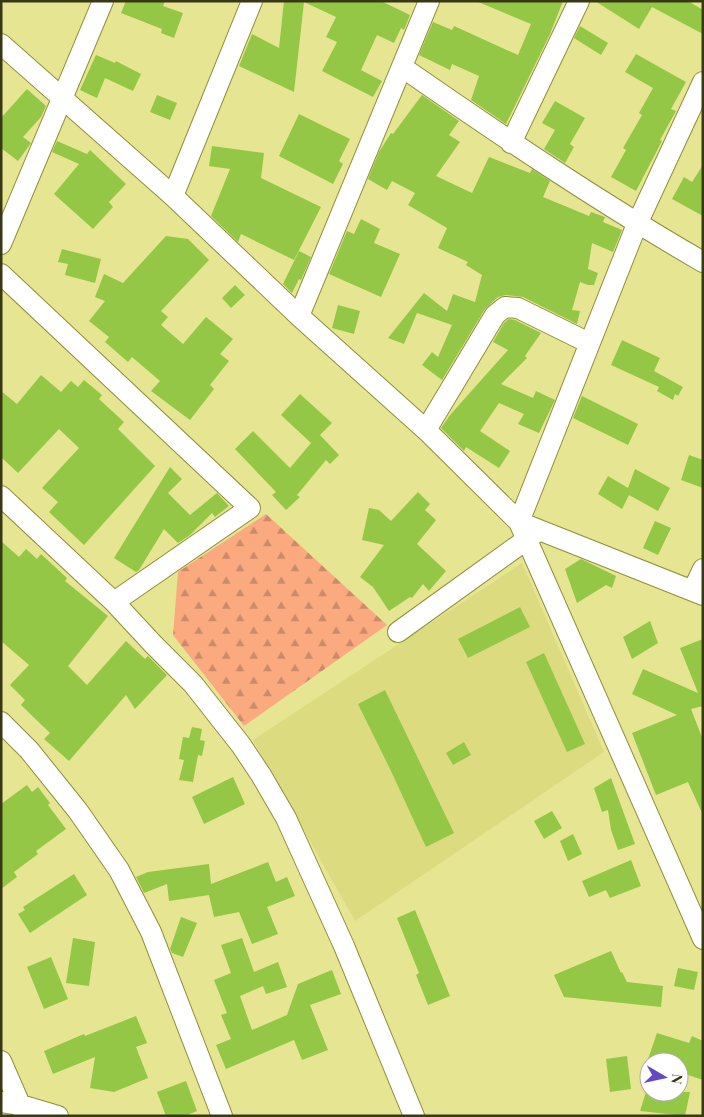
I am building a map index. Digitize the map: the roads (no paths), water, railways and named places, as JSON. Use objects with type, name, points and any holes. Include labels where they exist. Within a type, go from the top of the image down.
[{"type":"street","points":[[1,244],[103,1]]},
{"type":"street","points":[[173,196],[252,1]]},
{"type":"street","points":[[298,316],[429,1]]},
{"type":"street","points":[[512,143],[579,1]]},
{"type":"street","points":[[1,44],[173,196],[298,316],[426,430],[528,530],[703,939]]},
{"type":"street","points":[[402,67],[512,143],[637,224],[703,262]]},
{"type":"street","points":[[398,632],[528,530],[589,343],[637,224],[703,82]]},
{"type":"street","points":[[1,274],[250,508],[114,602]]},
{"type":"street","points":[[426,430],[495,315],[505,307],[518,308],[589,343]]},
{"type":"street","points":[[1,496],[114,602],[198,691],[241,745],[286,818],[344,946],[414,1116]]},
{"type":"street","points":[[528,530],[698,593],[703,570]]},
{"type":"street","points":[[1,722],[29,750],[78,811],[119,870],[151,932],[222,1116]]},
{"type":"street","points":[[1,1061],[23,1110]]},
{"type":"street","points":[[1,1102],[23,1110],[58,1116]]}]
